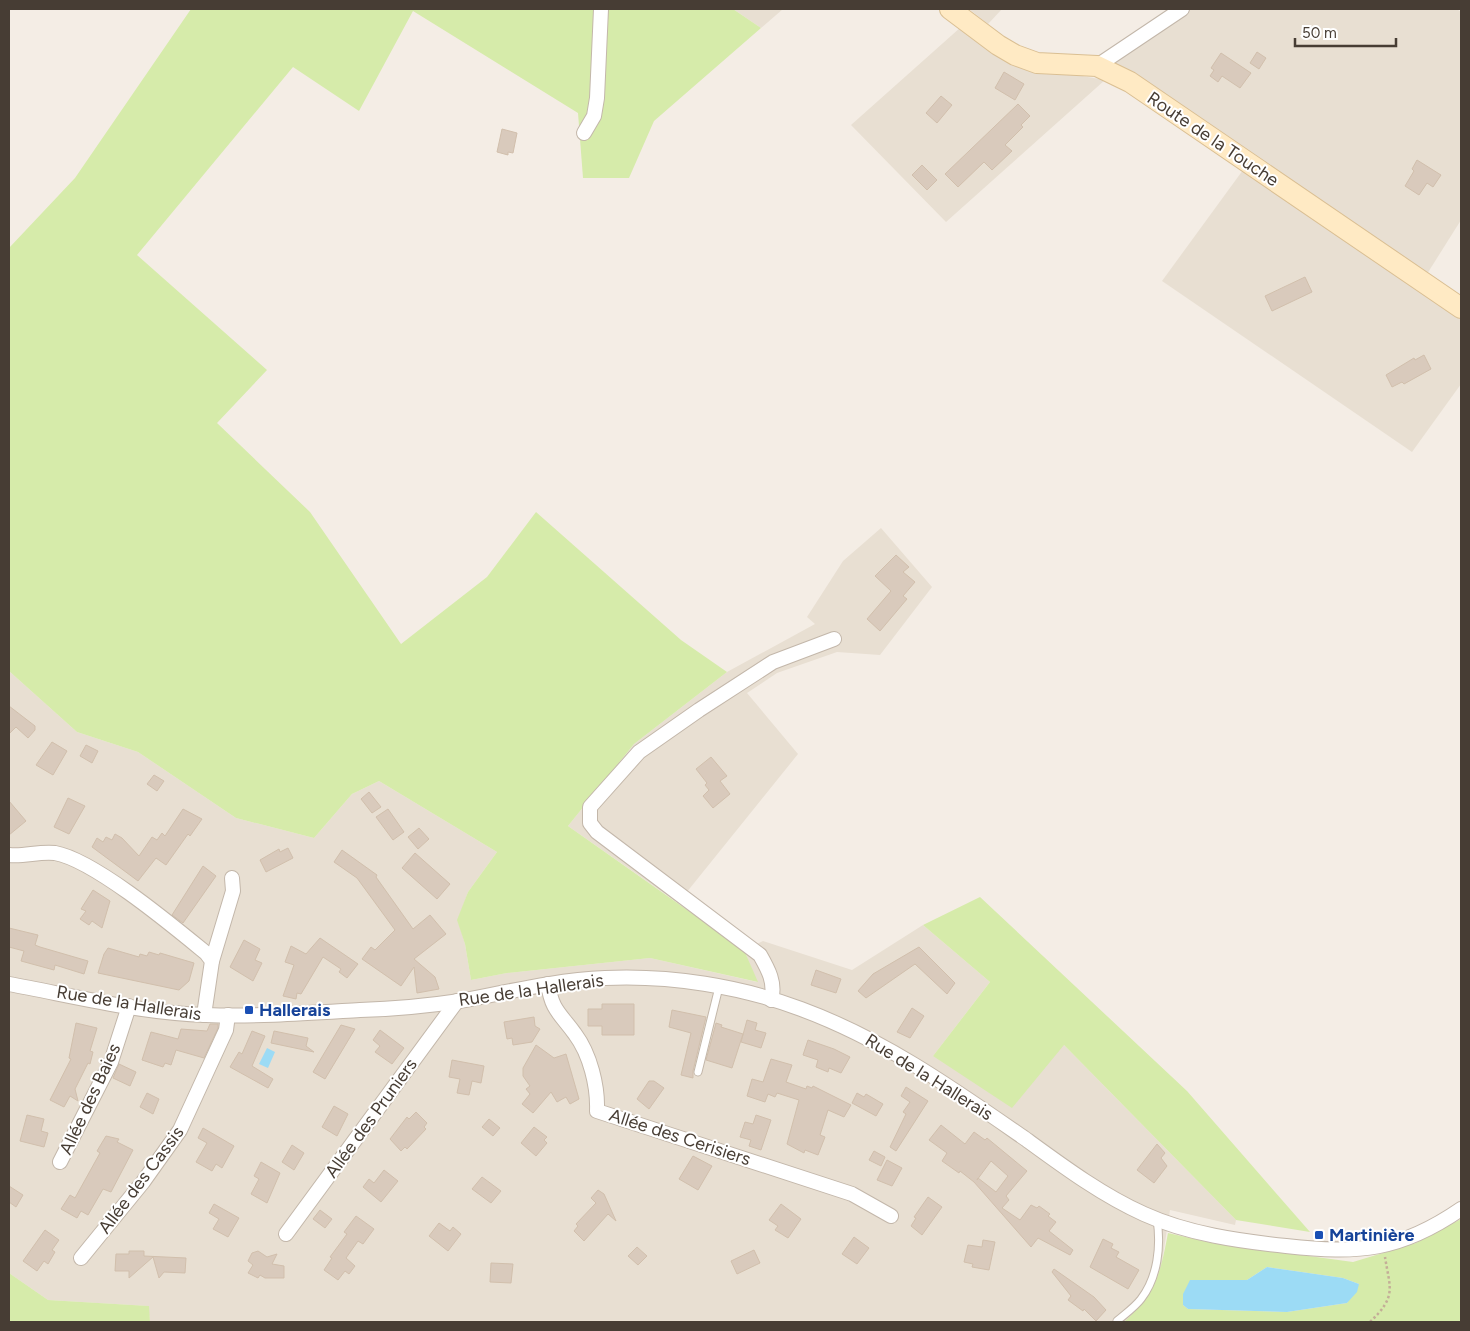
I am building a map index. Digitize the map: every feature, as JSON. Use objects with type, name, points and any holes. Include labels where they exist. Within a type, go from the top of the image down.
[{"type":"street","points":[[584,133],[594,116],[597,98],[601,9]]},
{"type":"street","name":"Route de la Touche","points":[[950,9],[998,45],[1016,55],[1037,62],[1097,66],[1130,82],[1461,308]]},
{"type":"street","points":[[1097,66],[1182,9]]},
{"type":"street","points":[[771,1000],[773,992],[770,972],[760,955],[597,832],[590,823],[590,807],[639,752],[684,720],[773,662],[834,639]]},
{"type":"street","points":[[9,855],[55,853],[77,861],[113,882],[206,952],[212,961]]},
{"type":"street","points":[[204,1015],[212,961],[233,891],[232,878]]},
{"type":"street","name":"Rue de la Hallerais","points":[[9,984],[129,1006],[204,1015],[358,1011],[457,1001],[548,984],[603,978],[652,978],[719,987],[771,1000],[828,1020],[893,1051],[935,1076],[1103,1192],[1156,1219],[1224,1237],[1334,1252],[1383,1246],[1423,1232],[1461,1209]]},
{"type":"street","name":"Allée des Cerisiers","points":[[548,984],[553,1006],[576,1034],[587,1058],[597,1091],[597,1110],[852,1194],[891,1216]]},
{"type":"street","name":"Allée des Pruniers","points":[[286,1234],[457,1001]]},
{"type":"street","name":"Allée des Baies","points":[[60,1162],[111,1062],[129,1006]]},
{"type":"street","name":"Allée des Cassis","points":[[81,1258],[143,1182],[180,1130],[226,1030],[228,1015]]},
{"type":"lane","points":[[698,1072],[719,987]]},
{"type":"lane","points":[[1117,1320],[1140,1300],[1151,1283],[1156,1263],[1158,1230],[1156,1219]]},
{"type":"path","points":[[1370,1322],[1388,1300],[1390,1292],[1383,1246]]},
{"type":"shaded area","points":[[733,9],[783,9],[761,28]]},
{"type":"shaded area","points":[[969,9],[1002,9],[988,24]]},
{"type":"shaded area","points":[[1191,9],[1457,9],[1461,12],[1461,220],[1427,274],[1123,72],[1115,63],[1122,54]]},
{"type":"shaded area","points":[[961,27],[1002,56],[1038,74],[1076,75],[1105,80],[946,222],[851,125]]},
{"type":"shaded area","points":[[1243,170],[1461,316],[1461,384],[1412,452],[1162,281]]},
{"type":"shaded area","points":[[881,528],[932,587],[880,655],[837,652],[777,673],[747,693],[798,754],[678,903],[568,826],[634,744],[727,672],[815,624],[807,617],[843,561]]},
{"type":"shaded area","points":[[9,671],[77,732],[138,752],[236,818],[314,838],[352,794],[379,781],[497,852],[468,892],[458,920],[465,944],[471,980],[507,973],[650,958],[757,982],[744,950],[763,941],[852,970],[923,925],[990,982],[933,1056],[1064,1045],[1236,1220],[1235,1225],[1170,1210],[1160,1275],[1140,1308],[1124,1322],[150,1322],[148,1306],[48,1300],[9,1273]]},
{"type":"green space","points":[[191,9],[733,9],[761,28],[654,121],[629,178],[583,178],[578,113],[413,11],[359,111],[293,67],[137,255],[267,370],[217,423],[310,512],[401,644],[487,577],[536,512],[681,640],[727,672],[634,744],[568,826],[744,950],[758,982],[650,958],[507,973],[471,980],[465,944],[457,920],[468,892],[497,852],[379,781],[352,794],[314,838],[236,818],[138,752],[77,732],[9,671],[9,248],[75,178]]},
{"type":"green space","points":[[980,897],[1187,1091],[1310,1232],[1236,1220],[1064,1045],[1012,1108],[933,1056],[990,982],[923,925]]},
{"type":"green space","points":[[1461,1219],[1461,1322],[1124,1322],[1143,1302],[1155,1282],[1168,1233],[1212,1243],[1353,1262],[1416,1243]],"holes":[[[1267,1267],[1343,1278],[1359,1284],[1347,1303],[1287,1312],[1188,1309],[1183,1305],[1247,1280]]]},
{"type":"green space","points":[[9,1273],[48,1300],[149,1306],[150,1322],[9,1322]]},
{"type":"water","points":[[267,1048],[275,1052],[268,1068],[259,1064]]},
{"type":"water","points":[[1267,1267],[1343,1278],[1359,1284],[1357,1292],[1347,1303],[1287,1312],[1188,1309],[1183,1305],[1183,1294],[1190,1280],[1247,1280]]},
{"type":"building","points":[[1257,52],[1266,58],[1259,69],[1250,63]]},
{"type":"building","points":[[1221,53],[1251,73],[1240,88],[1222,76],[1218,82],[1210,76],[1214,70],[1211,68]]},
{"type":"building","points":[[1004,72],[1024,84],[1015,100],[995,88]]},
{"type":"building","points":[[941,96],[952,105],[937,123],[926,113]]},
{"type":"building","points":[[1018,104],[1030,116],[1021,125],[1023,127],[1005,145],[1012,151],[992,170],[984,162],[958,187],[945,174]]},
{"type":"building","points":[[502,129],[517,133],[513,153],[508,152],[508,155],[497,152]]},
{"type":"building","points":[[1417,160],[1441,175],[1433,187],[1427,183],[1419,195],[1405,186],[1414,171],[1412,169]]},
{"type":"building","points":[[922,165],[937,180],[927,190],[912,175]]},
{"type":"building","points":[[1305,277],[1312,292],[1272,311],[1265,296]]},
{"type":"building","points":[[1424,355],[1431,369],[1404,384],[1402,382],[1392,387],[1386,375],[1414,358],[1415,360]]},
{"type":"building","points":[[896,555],[909,567],[903,572],[915,582],[903,596],[907,599],[880,631],[867,619],[891,591],[875,576]]},
{"type":"building","points":[[9,706],[35,726],[35,730],[28,738],[16,727],[9,734]]},
{"type":"building","points":[[52,742],[67,751],[53,775],[36,765]]},
{"type":"building","points":[[86,745],[98,751],[92,763],[80,756]]},
{"type":"building","points":[[711,757],[727,776],[720,781],[730,794],[713,808],[703,796],[709,790],[705,785],[707,783],[696,769]]},
{"type":"building","points":[[154,775],[164,781],[157,791],[147,784]]},
{"type":"building","points":[[369,792],[381,807],[372,813],[361,799]]},
{"type":"building","points":[[68,798],[85,806],[69,834],[54,827]]},
{"type":"building","points":[[9,801],[26,821],[9,835]]},
{"type":"building","points":[[183,809],[202,819],[190,836],[188,834],[166,865],[156,858],[138,881],[92,847],[97,838],[103,842],[106,837],[112,840],[115,834],[122,838],[139,856],[152,837],[157,840],[162,833],[165,836]]},
{"type":"building","points":[[388,809],[404,832],[393,840],[376,817]]},
{"type":"building","points":[[419,828],[429,839],[418,849],[408,837]]},
{"type":"building","points":[[288,848],[293,858],[266,872],[260,860],[279,849],[280,852]]},
{"type":"building","points":[[342,850],[377,875],[376,877],[413,929],[430,915],[446,934],[414,959],[435,977],[439,989],[417,993],[414,967],[401,986],[362,959],[371,947],[375,950],[395,930],[357,878],[334,862]]},
{"type":"building","points":[[415,853],[450,884],[437,899],[402,868]]},
{"type":"building","points":[[203,866],[216,876],[183,923],[172,915]]},
{"type":"building","points":[[93,890],[110,901],[102,928],[92,921],[89,925],[80,919],[86,911],[81,909]]},
{"type":"building","points":[[9,928],[38,935],[35,945],[88,961],[84,974],[55,965],[54,970],[21,961],[24,951],[9,947]]},
{"type":"building","points":[[320,938],[358,964],[347,978],[339,972],[341,969],[323,957],[301,994],[297,993],[296,999],[283,996],[294,965],[285,962],[291,946],[306,954]]},
{"type":"building","points":[[244,940],[260,949],[255,960],[262,963],[253,981],[230,967]]},
{"type":"building","points":[[919,947],[955,983],[947,994],[915,964],[866,998],[858,991],[873,974]]},
{"type":"building","points":[[108,948],[139,957],[140,954],[147,956],[149,952],[159,955],[160,953],[194,963],[189,981],[179,990],[98,973]]},
{"type":"building","points":[[816,970],[841,979],[836,993],[811,985]]},
{"type":"building","points":[[602,1004],[634,1004],[634,1035],[602,1035],[602,1026],[588,1026],[588,1009],[602,1009]]},
{"type":"building","points":[[912,1008],[924,1016],[910,1038],[897,1032]]},
{"type":"building","points":[[672,1010],[706,1017],[693,1078],[681,1075],[691,1033],[669,1027]]},
{"type":"building","points":[[534,1017],[535,1026],[540,1029],[532,1042],[513,1045],[512,1038],[507,1039],[504,1022]]},
{"type":"building","points":[[747,1020],[757,1023],[755,1030],[766,1033],[761,1048],[741,1042]]},
{"type":"building","points":[[76,1023],[97,1028],[90,1051],[93,1052],[90,1064],[88,1063],[75,1089],[78,1101],[70,1096],[64,1107],[50,1100],[71,1059],[69,1058]]},
{"type":"building","points":[[716,1023],[722,1025],[721,1027],[743,1034],[732,1068],[706,1060]]},
{"type":"building","points":[[210,1024],[218,1024],[218,1028],[204,1058],[176,1050],[171,1065],[165,1063],[163,1067],[142,1060],[151,1032],[178,1039],[181,1029],[207,1031]]},
{"type":"building","points":[[341,1025],[355,1029],[325,1079],[313,1072]]},
{"type":"building","points":[[380,1030],[404,1048],[392,1064],[375,1052],[380,1046],[373,1040]]},
{"type":"building","points":[[252,1031],[265,1036],[252,1066],[273,1079],[268,1088],[230,1067],[239,1052],[242,1054]]},
{"type":"building","points":[[274,1031],[308,1038],[306,1046],[314,1052],[271,1043]]},
{"type":"building","points":[[808,1040],[850,1057],[841,1073],[829,1068],[828,1072],[816,1067],[818,1060],[803,1055]]},
{"type":"building","points":[[536,1045],[554,1058],[566,1054],[579,1099],[570,1104],[566,1097],[557,1102],[551,1092],[533,1113],[522,1104],[530,1094],[526,1089],[530,1086],[523,1076],[523,1068]]},
{"type":"building","points":[[771,1059],[792,1065],[786,1082],[806,1089],[807,1086],[812,1088],[813,1086],[851,1105],[844,1117],[828,1110],[820,1135],[825,1137],[818,1155],[805,1150],[804,1153],[787,1144],[799,1100],[777,1093],[775,1097],[768,1094],[765,1102],[747,1096],[752,1079],[763,1082]]},
{"type":"building","points":[[452,1060],[484,1066],[481,1083],[472,1081],[469,1095],[457,1093],[460,1079],[449,1077]]},
{"type":"building","points":[[119,1064],[136,1072],[130,1086],[113,1078]]},
{"type":"building","points":[[649,1081],[654,1081],[664,1088],[649,1109],[637,1099]]},
{"type":"building","points":[[906,1087],[928,1101],[896,1151],[890,1147],[906,1114],[903,1112],[910,1102],[901,1096]]},
{"type":"building","points":[[147,1093],[159,1099],[153,1114],[140,1107]]},
{"type":"building","points":[[857,1093],[864,1097],[866,1094],[883,1104],[876,1116],[852,1103]]},
{"type":"building","points":[[334,1106],[348,1114],[337,1136],[322,1127]]},
{"type":"building","points":[[416,1112],[427,1123],[424,1127],[426,1129],[407,1149],[405,1147],[401,1151],[390,1139],[407,1117],[409,1119]]},
{"type":"building","points":[[27,1115],[44,1119],[41,1131],[48,1133],[44,1147],[20,1141]]},
{"type":"building","points":[[756,1115],[771,1120],[761,1150],[749,1146],[751,1140],[740,1137],[745,1122],[753,1124]]},
{"type":"building","points":[[489,1119],[500,1128],[493,1136],[482,1127]]},
{"type":"building","points":[[941,1125],[965,1144],[974,1132],[985,1140],[987,1138],[1027,1171],[1006,1196],[1009,1200],[1002,1208],[1020,1220],[1031,1205],[1037,1208],[1039,1206],[1050,1214],[1048,1216],[1056,1222],[1049,1231],[1073,1250],[1070,1255],[1038,1238],[1031,1247],[974,1182],[960,1171],[959,1173],[942,1161],[947,1153],[929,1140]],"holes":[[[991,1161],[1008,1176],[996,1192],[978,1178]]]},
{"type":"building","points":[[534,1127],[547,1137],[544,1140],[547,1143],[536,1156],[521,1143]]},
{"type":"building","points":[[203,1128],[234,1146],[222,1168],[216,1164],[212,1171],[196,1162],[207,1143],[198,1138]]},
{"type":"building","points":[[106,1136],[119,1139],[117,1142],[133,1150],[111,1192],[103,1189],[88,1215],[81,1211],[77,1218],[61,1209],[70,1195],[75,1198],[100,1153],[97,1151]]},
{"type":"building","points":[[1157,1144],[1165,1153],[1161,1158],[1167,1166],[1154,1183],[1137,1170]]},
{"type":"building","points":[[292,1145],[304,1153],[294,1170],[282,1162]]},
{"type":"building","points":[[874,1151],[885,1157],[881,1166],[869,1160]]},
{"type":"building","points":[[693,1156],[712,1166],[698,1190],[679,1179]]},
{"type":"building","points":[[887,1160],[902,1168],[892,1186],[877,1180]]},
{"type":"building","points":[[261,1162],[280,1173],[267,1203],[251,1194],[259,1179],[254,1176]]},
{"type":"building","points":[[384,1170],[398,1181],[381,1202],[363,1187],[369,1179],[374,1183]]},
{"type":"building","points":[[482,1177],[501,1191],[491,1203],[472,1189]]},
{"type":"building","points":[[9,1186],[23,1195],[16,1207],[9,1202]]},
{"type":"building","points":[[598,1190],[604,1194],[616,1221],[608,1214],[584,1241],[574,1231],[578,1226],[576,1224],[596,1203],[591,1198]]},
{"type":"building","points":[[928,1197],[942,1207],[922,1235],[911,1226],[916,1218],[914,1217]]},
{"type":"building","points":[[214,1204],[239,1218],[228,1237],[213,1229],[219,1219],[209,1213]]},
{"type":"building","points":[[781,1204],[801,1219],[788,1238],[775,1230],[778,1226],[769,1220]]},
{"type":"building","points":[[320,1210],[332,1219],[325,1228],[313,1219]]},
{"type":"building","points":[[356,1216],[374,1229],[363,1244],[358,1241],[346,1258],[355,1266],[349,1274],[345,1271],[338,1280],[324,1270],[332,1258],[330,1257],[347,1234],[344,1232]]},
{"type":"building","points":[[439,1223],[450,1231],[453,1227],[461,1234],[448,1251],[429,1236]]},
{"type":"building","points":[[45,1230],[59,1240],[52,1250],[55,1252],[48,1264],[44,1261],[37,1271],[23,1261]]},
{"type":"building","points":[[854,1237],[869,1248],[857,1264],[842,1254]]},
{"type":"building","points":[[1103,1239],[1113,1244],[1111,1248],[1119,1252],[1116,1257],[1139,1270],[1128,1289],[1090,1267]]},
{"type":"building","points":[[983,1240],[995,1242],[989,1270],[972,1267],[973,1264],[964,1262],[968,1245],[982,1247]]},
{"type":"building","points":[[637,1247],[647,1256],[638,1265],[628,1256]]},
{"type":"building","points":[[754,1250],[760,1263],[737,1274],[731,1261]]},
{"type":"building","points":[[129,1251],[144,1251],[144,1256],[186,1258],[185,1273],[164,1272],[159,1278],[153,1257],[129,1278],[129,1271],[115,1271],[116,1254],[129,1254]]},
{"type":"building","points":[[258,1251],[267,1257],[277,1254],[272,1264],[284,1266],[284,1278],[265,1278],[260,1275],[258,1278],[248,1273],[253,1265],[248,1261],[252,1253]]},
{"type":"building","points":[[491,1263],[513,1264],[511,1283],[490,1282]]},
{"type":"building","points":[[1054,1269],[1094,1297],[1106,1310],[1096,1321],[1084,1309],[1083,1311],[1068,1300],[1071,1296],[1052,1272]]},
{"type":"place","name":"Hallerais","points":[[249,1010]]},
{"type":"place","name":"Martinière","points":[[1319,1235]]}]
